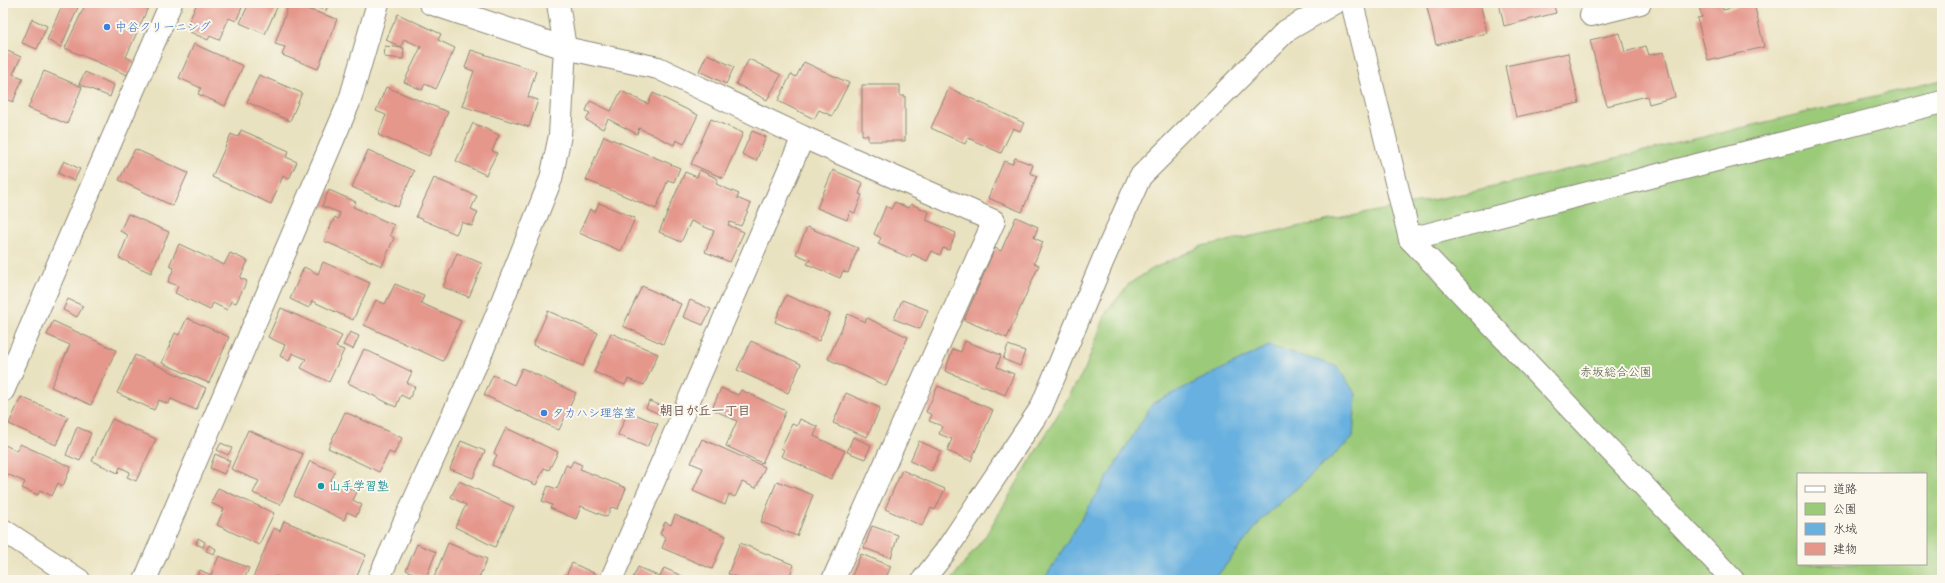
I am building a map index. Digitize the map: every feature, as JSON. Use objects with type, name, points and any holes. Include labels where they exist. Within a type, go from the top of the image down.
[{"type":"street","points":[[3,391],[170,3]]},
{"type":"street","points":[[145,580],[350,100],[378,3]]},
{"type":"street","points":[[430,3],[564,48],[658,68],[803,137],[994,221],[833,580]]},
{"type":"street","points":[[378,580],[483,349],[551,179],[560,135],[564,48],[558,3]]},
{"type":"street","points":[[923,580],[945,552],[1041,408],[1103,260],[1140,177],[1286,31],[1334,3]]},
{"type":"street","points":[[1352,3],[1410,239],[1733,580]]},
{"type":"street","points":[[1592,15],[1640,3]]},
{"type":"street","points":[[1410,239],[1942,102]]},
{"type":"street","points":[[611,580],[803,137]]},
{"type":"street","points":[[3,530],[79,580]]},
{"type":"green space","name":"赤坂総合公園","points":[[1942,80],[1942,580],[951,580],[986,535],[1085,369],[1107,311],[1130,283],[1154,268],[1202,246],[1477,191]]},
{"type":"water","points":[[1269,346],[1336,366],[1356,394],[1353,438],[1263,518],[1214,580],[1044,580],[1153,403]]},
{"type":"building","points":[[63,3],[75,3],[79,5],[61,47],[47,40]]},
{"type":"building","name":"中谷クリーニング","points":[[86,3],[96,3],[101,5],[102,3],[150,3],[126,57],[134,61],[127,75],[65,48]]},
{"type":"building","points":[[197,3],[244,3],[236,21],[229,18],[219,40],[210,36],[208,40],[190,32],[192,28],[187,26]]},
{"type":"building","points":[[249,3],[279,3],[265,34],[240,23]]},
{"type":"building","points":[[289,3],[337,19],[318,69],[282,55],[285,47],[275,44]]},
{"type":"building","points":[[304,3],[328,3],[326,11]]},
{"type":"building","points":[[1426,3],[1480,3],[1487,33],[1436,45]]},
{"type":"building","points":[[1499,3],[1553,3],[1556,13],[1504,26]]},
{"type":"building","points":[[1698,3],[1721,3],[1723,10],[1754,3],[1764,47],[1708,61],[1697,18],[1702,17]]},
{"type":"building","points":[[398,14],[441,34],[438,40],[455,48],[436,89],[425,84],[422,90],[404,82],[421,47],[404,39],[401,47],[386,40]]},
{"type":"building","points":[[32,19],[47,26],[37,49],[22,43]]},
{"type":"building","points":[[1620,33],[1625,52],[1646,46],[1649,55],[1664,52],[1675,97],[1649,104],[1647,96],[1607,106],[1590,40]]},
{"type":"building","points":[[194,44],[243,66],[225,106],[198,94],[201,88],[179,78]]},
{"type":"building","points":[[385,46],[404,48],[403,59],[384,57]]},
{"type":"building","points":[[3,49],[21,57],[13,74],[23,78],[13,102],[3,98]]},
{"type":"building","points":[[471,50],[536,71],[528,97],[538,100],[529,127],[462,106],[474,71],[465,68]]},
{"type":"building","points":[[1568,53],[1579,103],[1516,117],[1505,66]]},
{"type":"building","points":[[707,54],[734,67],[726,84],[699,71]]},
{"type":"building","points":[[749,59],[781,75],[767,100],[736,84]]},
{"type":"building","points":[[804,62],[849,83],[832,116],[819,110],[814,119],[778,101],[791,74],[796,77]]},
{"type":"building","points":[[44,71],[82,87],[67,124],[28,108]]},
{"type":"building","points":[[85,72],[114,85],[110,97],[79,84]]},
{"type":"building","points":[[259,75],[302,93],[290,121],[247,102]]},
{"type":"building","points":[[862,85],[900,85],[900,96],[905,96],[905,141],[868,141],[868,135],[862,135]]},
{"type":"building","points":[[386,87],[448,112],[429,156],[378,135],[386,115],[376,111]]},
{"type":"building","points":[[949,88],[1024,123],[1020,131],[1013,128],[1001,153],[968,138],[965,144],[931,128]]},
{"type":"building","points":[[621,91],[648,104],[653,93],[698,115],[684,144],[676,140],[674,145],[639,128],[637,134],[608,119],[603,129],[586,120],[590,113],[586,111],[590,101],[611,111]]},
{"type":"building","points":[[711,119],[743,133],[723,178],[691,164]]},
{"type":"building","points":[[473,123],[499,135],[492,151],[497,153],[486,175],[456,161]]},
{"type":"building","points":[[241,130],[289,151],[286,157],[297,162],[289,179],[283,176],[271,204],[212,177],[231,134],[238,137]]},
{"type":"building","points":[[752,131],[766,137],[756,161],[742,154]]},
{"type":"building","points":[[604,136],[680,168],[674,182],[668,180],[656,209],[586,180]]},
{"type":"building","points":[[135,149],[188,173],[173,206],[119,180]]},
{"type":"building","points":[[368,150],[414,171],[398,207],[352,187]]},
{"type":"building","points":[[1015,158],[1033,165],[1030,173],[1037,176],[1022,212],[988,198],[1004,161],[1012,164]]},
{"type":"building","points":[[64,161],[80,169],[74,181],[58,173]]},
{"type":"building","points":[[700,170],[718,179],[716,184],[739,194],[737,198],[751,204],[741,226],[730,222],[728,225],[744,232],[730,262],[705,252],[714,231],[691,221],[681,242],[659,232],[685,172],[697,177]]},
{"type":"building","points":[[833,170],[863,183],[859,194],[862,195],[855,213],[850,211],[847,220],[817,208]]},
{"type":"building","points":[[434,178],[477,196],[471,209],[478,212],[472,226],[462,222],[456,234],[416,217]]},
{"type":"building","points":[[329,190],[356,202],[353,207],[394,225],[390,235],[394,238],[382,266],[324,241],[335,217],[338,219],[340,213],[322,206]]},
{"type":"building","points":[[895,202],[908,208],[911,204],[929,212],[926,220],[956,233],[949,250],[943,248],[940,255],[932,251],[927,261],[912,254],[910,258],[878,244],[881,238],[874,234],[886,206],[891,209]]},
{"type":"building","points":[[599,203],[635,218],[621,251],[579,233],[590,209],[595,212]]},
{"type":"building","points":[[128,214],[169,232],[151,273],[119,258],[128,235],[120,231]]},
{"type":"building","points":[[1016,217],[1038,227],[1034,238],[1043,242],[1034,263],[1039,265],[1007,338],[964,320],[995,248],[1001,251]]},
{"type":"building","points":[[807,227],[858,248],[848,273],[843,271],[840,278],[807,264],[810,260],[796,254]]},
{"type":"building","points":[[179,244],[224,265],[230,253],[248,261],[240,278],[247,281],[236,303],[231,301],[227,310],[213,303],[210,310],[175,293],[178,286],[168,282],[174,268],[169,266]]},
{"type":"building","points":[[457,253],[483,264],[469,297],[443,287]]},
{"type":"building","points":[[323,262],[370,283],[353,320],[312,301],[309,308],[290,299],[304,267],[318,274]]},
{"type":"building","points":[[395,284],[424,296],[421,303],[461,321],[443,361],[364,325],[376,300],[385,304]]},
{"type":"building","points":[[642,286],[681,304],[663,344],[623,326]]},
{"type":"building","points":[[786,295],[830,314],[819,341],[775,322]]},
{"type":"building","points":[[68,299],[83,306],[77,317],[63,310]]},
{"type":"building","points":[[690,300],[711,309],[703,325],[683,317]]},
{"type":"building","points":[[902,300],[928,310],[920,329],[894,319]]},
{"type":"building","points":[[281,308],[342,336],[336,347],[344,350],[329,382],[301,368],[306,359],[292,353],[289,361],[280,356],[285,345],[268,337]]},
{"type":"building","points":[[548,311],[598,333],[583,366],[533,345]]},
{"type":"building","points":[[848,314],[865,322],[867,318],[908,337],[886,386],[828,359]]},
{"type":"building","points":[[187,318],[229,337],[209,383],[162,363],[175,333],[179,335]]},
{"type":"building","points":[[53,321],[116,350],[91,405],[51,387],[70,345],[47,335]]},
{"type":"building","points":[[350,332],[359,336],[353,349],[343,345]]},
{"type":"building","points":[[611,333],[658,354],[644,385],[628,379],[625,385],[594,372]]},
{"type":"building","points":[[751,341],[801,364],[788,393],[737,370]]},
{"type":"building","points":[[965,341],[1001,355],[997,367],[1014,374],[1005,395],[945,371],[953,349],[961,352]]},
{"type":"building","points":[[1008,345],[1025,351],[1020,366],[1003,359]]},
{"type":"building","points":[[364,349],[412,372],[407,383],[415,387],[409,399],[401,395],[396,407],[348,383]]},
{"type":"building","points":[[135,355],[206,388],[196,410],[171,399],[168,404],[159,400],[154,410],[117,393]]},
{"type":"building","name":"タカハシ理容室","points":[[522,368],[576,393],[559,430],[484,395],[493,375],[514,385]]},
{"type":"building","points":[[938,386],[993,410],[971,461],[947,451],[952,439],[939,434],[942,426],[929,421],[932,415],[926,412]]},
{"type":"building","points":[[721,388],[738,395],[741,390],[786,411],[762,463],[726,446],[737,421],[712,409]]},
{"type":"building","points":[[846,393],[880,408],[867,437],[833,423]]},
{"type":"building","points":[[21,397],[68,417],[56,445],[9,424]]},
{"type":"building","points":[[649,401],[665,407],[662,415],[646,408]]},
{"type":"building","points":[[628,411],[658,424],[647,447],[618,435]]},
{"type":"building","points":[[345,412],[402,438],[394,454],[389,452],[379,472],[328,448]]},
{"type":"building","points":[[112,419],[156,439],[136,481],[127,477],[130,472],[120,467],[118,473],[92,461]]},
{"type":"building","points":[[800,419],[818,427],[814,436],[845,451],[831,479],[781,456],[784,450],[781,448],[792,424],[797,426]]},
{"type":"building","points":[[77,427],[91,433],[80,461],[66,455]]},
{"type":"building","points":[[506,428],[558,452],[549,470],[544,468],[536,485],[492,465],[497,455],[494,453]]},
{"type":"building","points":[[248,430],[303,454],[280,505],[253,493],[259,481],[231,469]]},
{"type":"building","points":[[853,437],[871,445],[865,459],[847,452]]},
{"type":"building","points":[[702,439],[765,467],[756,488],[742,482],[735,497],[729,494],[725,505],[693,491],[703,468],[691,463]]},
{"type":"building","points":[[461,441],[485,451],[473,478],[450,469]]},
{"type":"building","points":[[919,441],[941,451],[931,471],[910,461]]},
{"type":"building","points":[[221,443],[232,448],[228,455],[217,450]]},
{"type":"building","points":[[3,444],[17,451],[20,444],[71,467],[63,486],[58,483],[52,496],[40,490],[38,495],[22,488],[25,482],[7,474],[3,483]]},
{"type":"building","points":[[215,454],[230,461],[224,474],[210,468]]},
{"type":"building","name":"山手学習塾","points":[[310,461],[335,472],[331,480],[357,492],[353,500],[362,505],[356,516],[347,512],[344,520],[294,496]]},
{"type":"building","points":[[573,461],[582,465],[580,469],[626,488],[618,509],[611,507],[607,517],[581,506],[576,519],[550,508],[552,505],[542,501],[548,486],[557,489],[566,465],[570,467]]},
{"type":"building","points":[[902,470],[945,489],[935,510],[931,508],[922,526],[885,509]]},
{"type":"building","points":[[459,481],[514,507],[495,547],[455,527],[466,505],[451,497]]},
{"type":"building","points":[[777,481],[813,495],[797,536],[761,522]]},
{"type":"building","points":[[218,488],[274,513],[259,545],[217,525],[224,509],[211,503]]},
{"type":"building","points":[[675,515],[726,536],[712,569],[662,548],[666,538],[660,534],[665,522],[671,525]]},
{"type":"building","points":[[284,521],[366,555],[355,580],[285,580],[275,576],[273,580],[252,580],[274,528],[280,531]]},
{"type":"building","points":[[872,526],[898,535],[891,558],[864,548]]},
{"type":"building","points":[[198,538],[205,542],[203,547],[196,544]]},
{"type":"building","points":[[448,543],[487,559],[478,580],[433,580]]},
{"type":"building","points":[[740,543],[794,565],[788,580],[744,580],[728,574]]},
{"type":"building","points":[[417,544],[436,552],[426,578],[406,570]]},
{"type":"building","points":[[209,545],[216,549],[214,554],[206,551]]},
{"type":"building","points":[[861,554],[891,566],[885,580],[850,580]]},
{"type":"building","points":[[219,556],[249,568],[244,580],[195,580],[200,570],[211,575]]},
{"type":"building","points":[[572,563],[596,574],[593,580],[564,580]]},
{"type":"building","points":[[638,567],[660,577],[664,568],[691,580],[632,580]]},
{"type":"place","name":"中谷クリーニング","points":[[107,27]]},
{"type":"place","name":"タカハシ理容室","points":[[544,413]]},
{"type":"place","name":"山手学習塾","points":[[321,486]]},
{"type":"district","name":"朝日が丘一丁目","points":[[705,410]]}]
